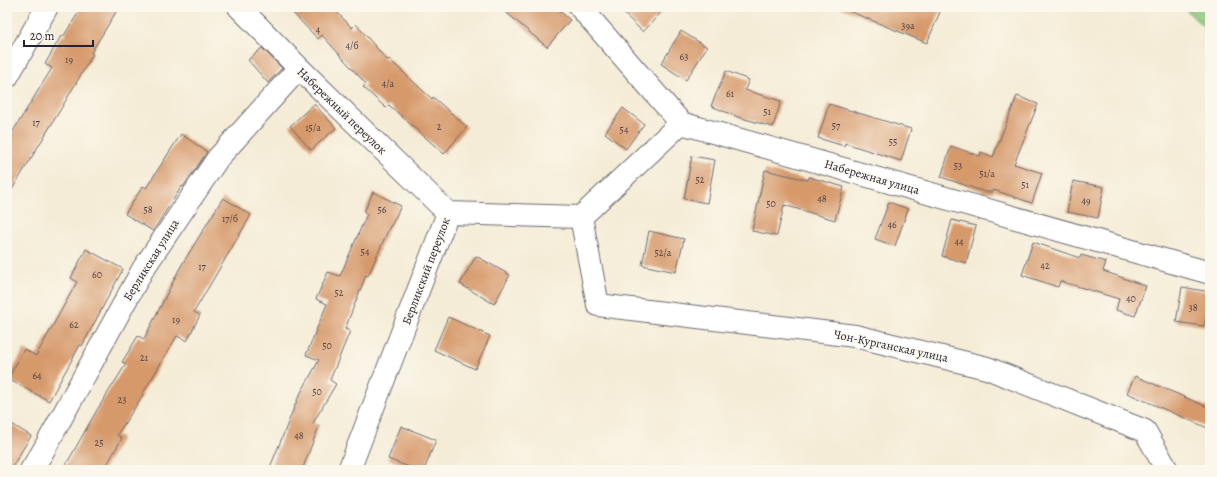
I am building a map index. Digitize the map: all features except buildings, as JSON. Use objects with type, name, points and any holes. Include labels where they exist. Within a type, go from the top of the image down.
[{"type":"street","points":[[7,76],[47,7]]},
{"type":"street","name":"Набережный переулок","points":[[239,7],[299,68],[448,213]]},
{"type":"street","points":[[580,7],[681,123],[581,217]]},
{"type":"street","name":"Берликская улица","points":[[31,470],[42,453],[143,269],[218,158],[299,68]]},
{"type":"street","name":"Набережная улица","points":[[681,123],[1210,273]]},
{"type":"street","name":"Берликский переулок","points":[[349,470],[448,213],[581,217]]},
{"type":"street","name":"Чон-Курганская улица","points":[[581,217],[598,305],[855,336],[987,368],[1144,432],[1167,470]]},
{"type":"green space","points":[[1183,7],[1210,7],[1210,32],[1206,29]]}]
